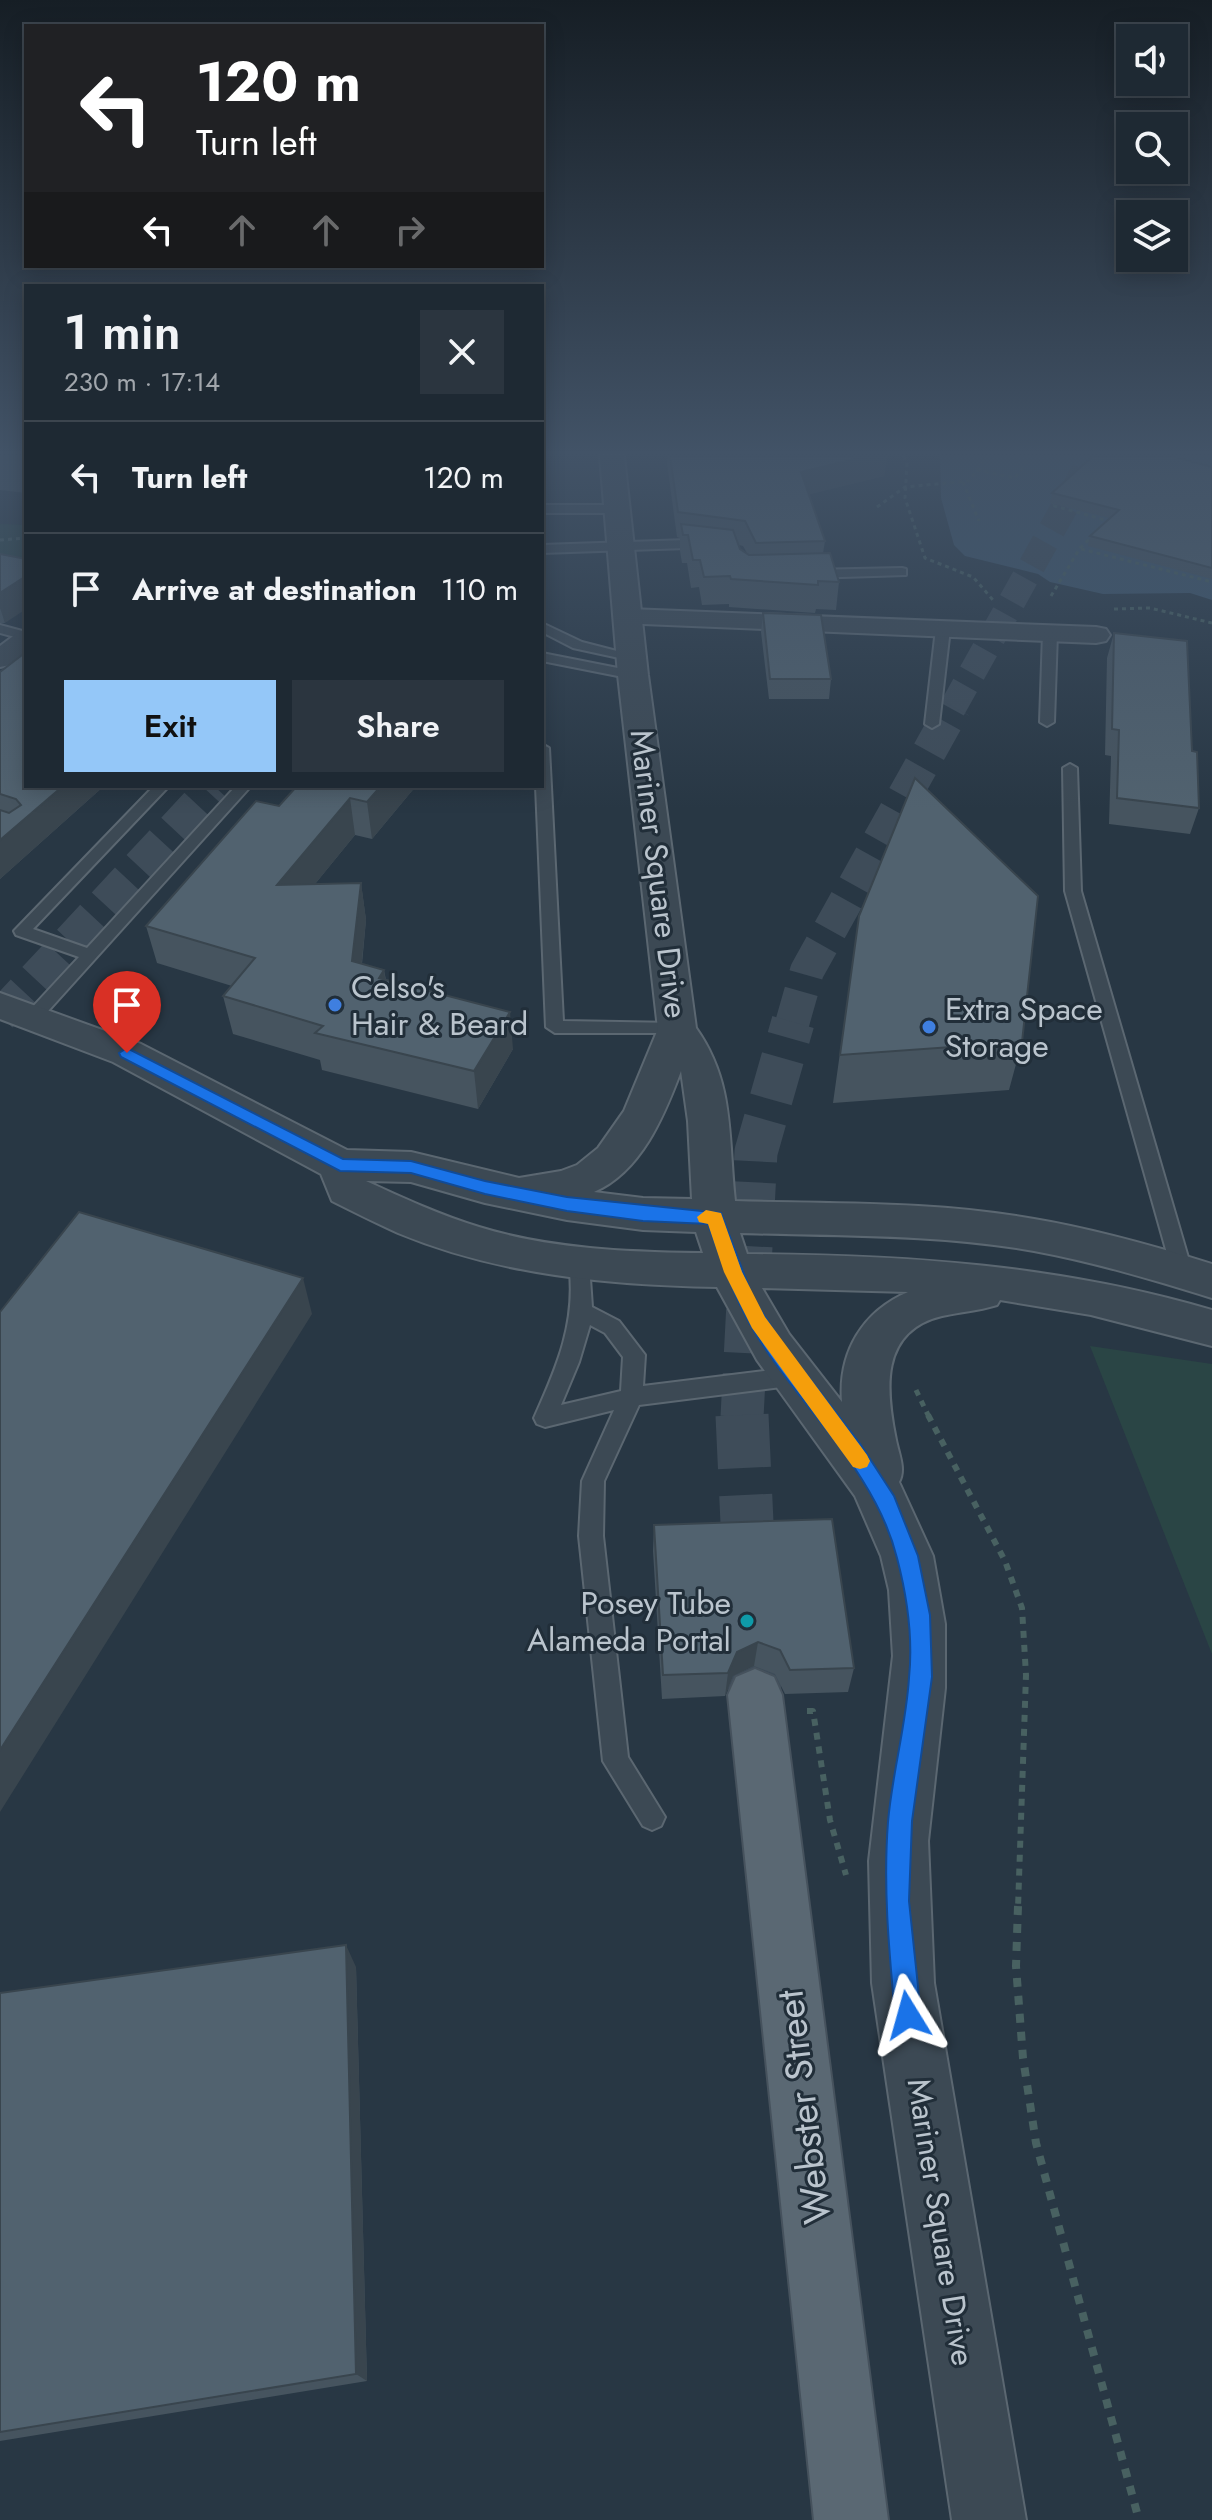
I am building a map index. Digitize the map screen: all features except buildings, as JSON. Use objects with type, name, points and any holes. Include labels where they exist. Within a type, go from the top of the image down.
[{"type":"main road","name":"Webster Street","points":[[778,1703],[851,2520]]},
{"type":"street","name":"Mariner Square Drive","points":[[624,574],[677,1029],[698,1064],[713,1166],[715,1217],[744,1300],[854,1451],[886,1502],[907,1556],[919,1615],[921,1677],[900,1821],[897,1901],[903,1983],[989,2520]]},
{"type":"street","points":[[629,617],[1096,635]]},
{"type":"street","points":[[17,1011],[127,1053],[340,1165],[411,1167],[567,1204],[643,1214],[953,1225],[1034,1235],[1197,1276]]},
{"type":"street","points":[[485,1187],[541,1189],[576,1183],[605,1167],[638,1125],[677,1029]]},
{"type":"street","points":[[340,1165],[347,1190],[401,1217],[488,1247],[579,1264],[733,1272],[881,1273],[1015,1286],[1098,1300],[1212,1328]]},
{"type":"street","points":[[886,1502],[865,1413],[864,1381],[868,1356],[883,1332],[903,1314],[933,1301],[1015,1286]]},
{"type":"lane","points":[[794,574],[816,574]]},
{"type":"lane","points":[[544,628],[633,666]]},
{"type":"lane","points":[[0,629],[13,652]]},
{"type":"lane","points":[[932,724],[943,629]]},
{"type":"lane","points":[[1047,722],[1050,633]]},
{"type":"lane","points":[[544,657],[633,666]]},
{"type":"lane","points":[[1070,768],[1073,891],[1197,1276]]},
{"type":"lane","points":[[90,955],[22,931],[160,788]]},
{"type":"lane","points":[[17,1011],[90,955],[242,788]]},
{"type":"lane","points":[[544,788],[555,1027],[677,1029]]},
{"type":"lane","points":[[579,1264],[584,1287],[580,1334],[545,1418],[655,1392],[797,1376]]},
{"type":"lane","points":[[582,1311],[612,1327],[634,1355],[631,1398],[593,1481],[591,1536],[616,1761],[652,1817]]},
{"type":"path","points":[[968,574],[987,588],[1000,609]]},
{"type":"path","points":[[1051,596],[1065,574]]},
{"type":"path","points":[[1179,574],[1212,582]]},
{"type":"path","points":[[1108,609],[1150,608],[1212,623]]},
{"type":"path","points":[[915,1381],[916,1396],[1005,1561],[1022,1608],[1026,1675],[1016,1966],[1023,2058],[1036,2143],[1139,2520]]},
{"type":"path","points":[[778,1703],[813,1711],[830,1820]]},
{"type":"green space","points":[[1090,1346],[1212,1364],[1212,1654]]},
{"type":"water","points":[[1038,574],[1212,574],[1212,600],[1190,593],[1103,594],[1050,582]]},
{"type":"tunnel","points":[[952,709],[1027,574]]},
{"type":"tunnel","points":[[792,1024],[807,971],[954,707]]},
{"type":"tunnel","points":[[0,1016],[212,788]]},
{"type":"tunnel","points":[[742,1416],[756,1152],[793,1022]]},
{"type":"tunnel","points":[[742,1416],[755,1695]]},
{"type":"slow traffic","points":[[706,1217],[715,1217],[744,1300],[773,1346],[860,1461]]},
{"type":"place","name":"Celso's Hair & Beard","points":[[335,1005]]},
{"type":"place","name":"Extra Space Storage","points":[[929,1027]]},
{"type":"place","name":"Posey Tube Alameda Portal","points":[[747,1621]]},
{"type":"route","points":[[127,1053],[340,1165],[411,1167],[567,1204],[643,1214],[715,1217],[744,1300],[773,1346],[854,1451],[886,1502],[907,1556],[919,1615],[921,1677],[900,1821],[897,1901],[908,2015]]}]
